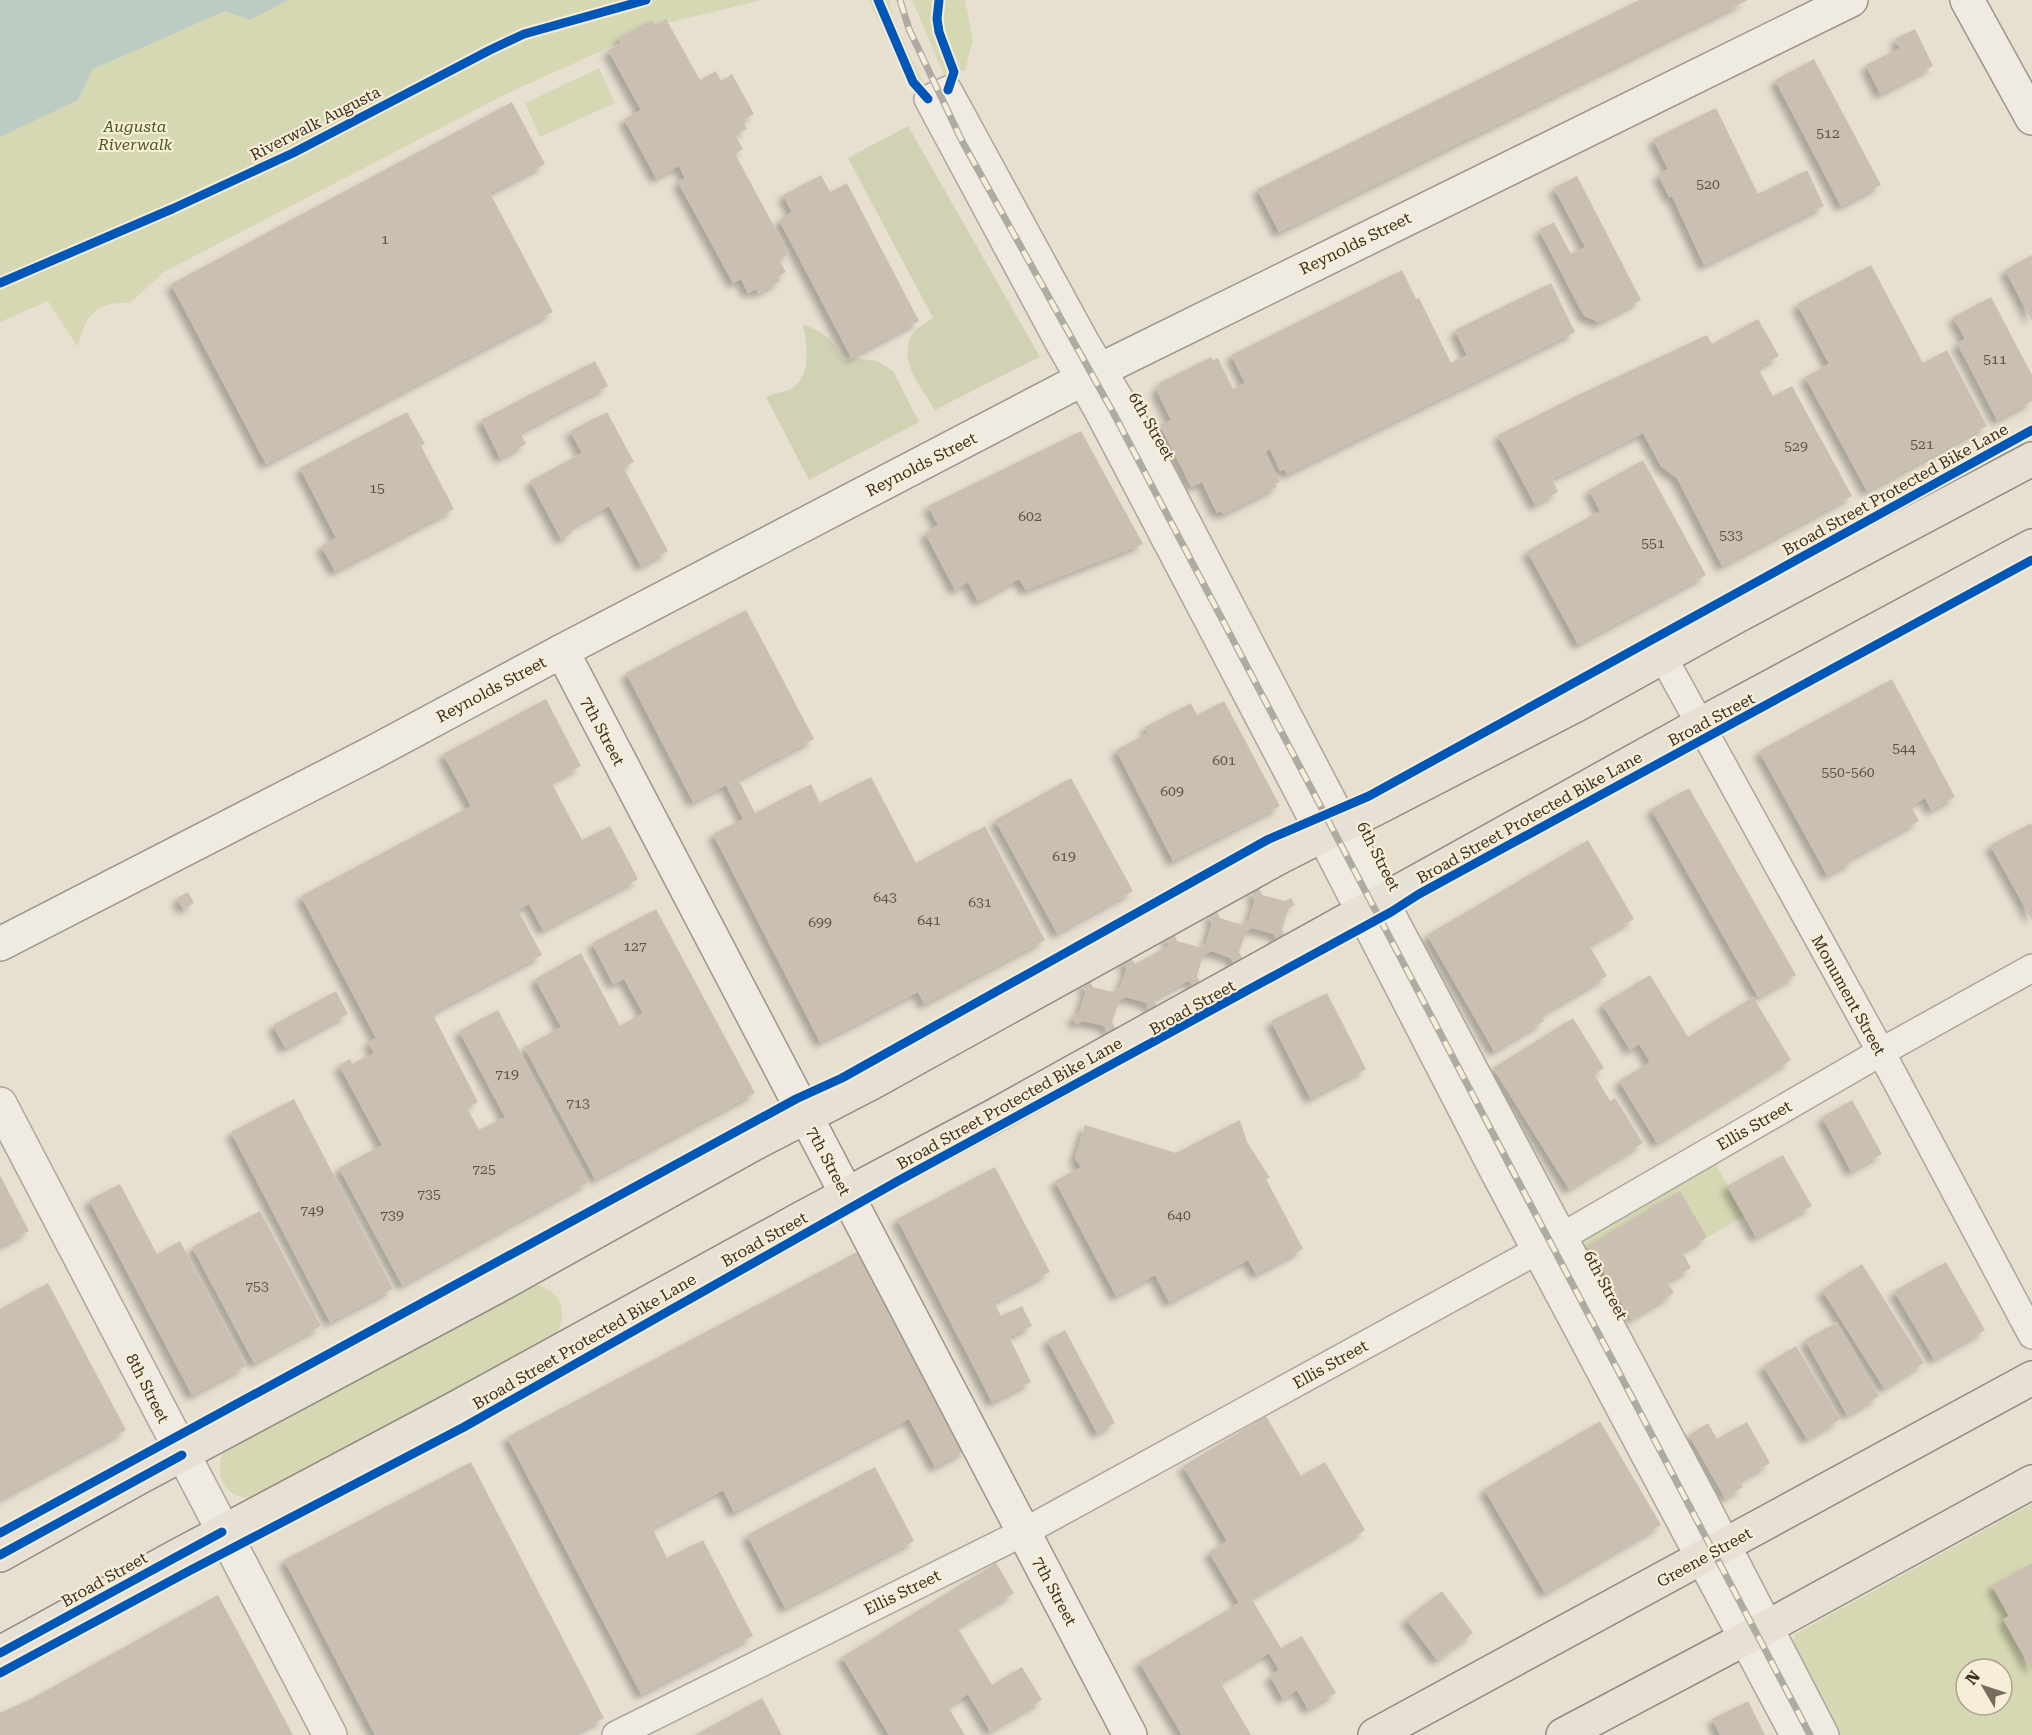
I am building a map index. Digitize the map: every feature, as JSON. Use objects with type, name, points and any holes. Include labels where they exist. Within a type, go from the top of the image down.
[{"type":"main road","name":"Reynolds Street","points":[[0,944],[374,752],[562,651],[1091,375],[1271,284],[1851,0]]},
{"type":"main road","points":[[1967,0],[2032,118]]},
{"type":"main road","points":[[0,1555],[496,1287],[749,1146],[1278,858],[1578,704],[2032,459]]},
{"type":"main road","name":"Broad Street","points":[[0,1653],[454,1409],[846,1194],[982,1123],[1700,725],[2032,546]]},
{"type":"main road","name":"7th Street","points":[[562,651],[1130,1735]]},
{"type":"main road","name":"8th Street","points":[[0,1104],[330,1735]]},
{"type":"main road","name":"Greene Street","points":[[1375,1735],[2032,1378]]},
{"type":"main road","points":[[1563,1735],[2032,1482]]},
{"type":"street","name":"6th Street","points":[[938,95],[1084,341],[1091,375],[1147,447],[1333,830],[1373,906],[1563,1236],[1713,1552],[1755,1632],[1825,1735]]},
{"type":"street","name":"Monument Street","points":[[1663,657],[1881,1052],[2032,1335]]},
{"type":"street","name":"6th Street","points":[[1373,906],[1536,1251],[1713,1552]]},
{"type":"street","name":"Ellis Street","points":[[616,1735],[1024,1532],[1563,1236],[1881,1052],[2032,968]]},
{"type":"street","name":"6th Street","points":[[1755,1632],[1794,1735]]},
{"type":"green space","name":"Augusta Riverwalk","points":[[77,0],[762,0],[659,25],[508,93],[164,272],[130,303],[118,303],[100,308],[88,319],[78,347],[48,301],[0,322],[0,36]]},
{"type":"green space","points":[[869,0],[889,0],[893,18],[923,83],[911,88]]},
{"type":"green space","points":[[912,0],[965,0],[973,40],[965,70],[944,75]]},
{"type":"green space","points":[[599,68],[615,103],[540,137],[525,103]]},
{"type":"green space","points":[[908,126],[1040,357],[935,410],[912,372],[907,352],[914,332],[933,318],[848,158]]},
{"type":"green space","points":[[803,324],[828,338],[843,361],[856,358],[877,361],[893,371],[919,422],[809,480],[766,397],[789,390],[797,385],[802,377],[807,351]]},
{"type":"green space","points":[[1715,1163],[1744,1216],[1609,1294],[1580,1241]]},
{"type":"green space","points":[[533,1284],[551,1291],[561,1304],[562,1320],[553,1338],[253,1499],[235,1494],[223,1483],[220,1468],[225,1449]]},
{"type":"green space","points":[[2032,1504],[2032,1735],[1839,1735],[1795,1651],[1793,1642],[1795,1634]]},
{"type":"shaded area","points":[[0,0],[288,0],[250,20],[225,11],[93,69],[78,100],[0,137]]},
{"type":"building","points":[[1639,0],[1748,0],[1279,232],[1257,189]]},
{"type":"building","points":[[666,19],[700,80],[716,71],[721,81],[732,74],[754,114],[742,121],[747,129],[735,135],[743,149],[735,154],[789,254],[779,260],[786,272],[778,277],[780,281],[758,293],[756,289],[748,293],[741,279],[733,283],[678,182],[685,178],[679,166],[656,178],[624,119],[641,110],[608,50],[621,43],[619,38],[652,20],[655,25]]},
{"type":"building","points":[[1915,29],[1933,66],[1880,94],[1866,65],[1900,48],[1895,39]]},
{"type":"building","points":[[1814,59],[1881,185],[1841,206],[1775,80]]},
{"type":"building","points":[[512,102],[545,164],[490,193],[553,312],[266,464],[171,284]]},
{"type":"building","points":[[1716,108],[1758,194],[1807,170],[1824,206],[1704,265],[1672,196],[1669,197],[1658,174],[1668,169],[1653,139]]},
{"type":"building","points":[[821,175],[830,192],[847,183],[919,321],[851,357],[779,220],[792,212],[783,195]]},
{"type":"building","points":[[1577,176],[1641,300],[1599,322],[1584,316],[1539,230],[1554,222],[1571,254],[1585,247],[1554,188]]},
{"type":"building","points":[[2032,256],[2032,321],[2005,270]]},
{"type":"building","points":[[1871,265],[1923,363],[1947,350],[1987,426],[1867,491],[1805,377],[1829,364],[1797,304]]},
{"type":"building","points":[[1402,270],[1416,299],[1419,298],[1451,363],[1467,355],[1455,330],[1551,283],[1575,332],[1287,474],[1284,469],[1280,471],[1270,449],[1265,452],[1280,482],[1275,484],[1277,487],[1223,514],[1221,511],[1217,513],[1202,482],[1191,487],[1160,425],[1171,420],[1156,389],[1161,387],[1159,383],[1211,357],[1213,360],[1218,358],[1233,389],[1245,383],[1231,355]]},
{"type":"building","points":[[1991,297],[2032,375],[2032,401],[1997,420],[1957,343],[1965,339],[1953,317]]},
{"type":"building","points":[[1758,319],[1779,356],[1758,368],[1773,396],[1792,386],[1852,496],[1722,566],[1677,478],[1661,466],[1643,433],[1552,479],[1558,492],[1535,505],[1498,435],[1707,335],[1712,344]]},
{"type":"building","points":[[595,361],[608,386],[520,432],[526,444],[500,458],[481,420]]},
{"type":"building","points":[[407,412],[425,444],[421,446],[454,509],[335,571],[321,546],[336,538],[300,468]]},
{"type":"building","points":[[607,412],[634,462],[623,467],[668,551],[641,566],[609,506],[570,528],[572,533],[561,539],[530,481],[582,453],[570,431]]},
{"type":"building","points":[[1081,431],[1143,544],[1026,590],[1019,579],[978,601],[968,582],[955,590],[925,533],[938,525],[928,506]]},
{"type":"building","points":[[1643,460],[1706,575],[1578,644],[1527,551],[1600,511],[1589,490]]},
{"type":"building","points":[[746,610],[814,739],[738,779],[755,813],[811,784],[820,803],[871,777],[916,863],[985,826],[1045,940],[924,1004],[918,992],[820,1042],[713,834],[743,819],[726,785],[693,802],[626,673]]},
{"type":"building","points":[[1892,679],[1955,797],[1931,810],[1925,798],[1911,806],[1919,821],[1851,858],[1853,861],[1827,875],[1759,751]]},
{"type":"building","points":[[546,699],[581,766],[551,782],[582,840],[610,826],[638,879],[543,930],[529,904],[518,910],[542,955],[432,1013],[478,1102],[467,1108],[479,1130],[505,1117],[459,1031],[498,1010],[589,1182],[402,1285],[339,1168],[382,1145],[339,1065],[350,1059],[352,1064],[374,1053],[368,1042],[376,1038],[301,896],[471,806],[443,754]]},
{"type":"building","points":[[1224,701],[1280,806],[1173,861],[1116,750],[1148,733],[1145,727],[1191,703],[1197,715]]},
{"type":"building","points":[[1071,778],[1133,891],[1057,933],[995,820]]},
{"type":"building","points":[[1689,788],[1796,975],[1758,997],[1651,809]]},
{"type":"building","points":[[2031,823],[2032,825],[2032,920],[1990,845]]},
{"type":"building","points":[[1588,840],[1634,919],[1589,945],[1607,976],[1541,1015],[1544,1021],[1494,1051],[1427,935]]},
{"type":"building","points":[[1259,888],[1262,895],[1285,901],[1291,898],[1295,905],[1288,909],[1282,930],[1286,937],[1278,941],[1274,934],[1252,928],[1246,932],[1239,952],[1244,961],[1235,965],[1231,958],[1211,951],[1203,955],[1197,976],[1201,984],[1193,987],[1190,980],[1153,999],[1157,1007],[1150,1010],[1147,1003],[1126,997],[1119,1001],[1112,1022],[1116,1030],[1108,1033],[1105,1026],[1083,1021],[1076,1024],[1072,1016],[1079,1013],[1086,991],[1082,984],[1089,980],[1093,987],[1113,992],[1120,988],[1127,969],[1123,961],[1131,957],[1135,964],[1170,945],[1166,938],[1174,934],[1177,941],[1199,947],[1206,943],[1212,922],[1209,916],[1217,911],[1220,918],[1242,925],[1249,920],[1255,899],[1251,892]]},
{"type":"building","points":[[188,892],[194,903],[183,909],[177,898]]},
{"type":"building","points":[[656,909],[755,1093],[595,1179],[524,1047],[561,1027],[535,979],[581,953],[620,1026],[643,1013],[624,979],[613,984],[592,943]]},
{"type":"building","points":[[1650,975],[1688,1037],[1753,997],[1791,1060],[1657,1143],[1619,1081],[1650,1062],[1639,1044],[1630,1050],[1602,1004]]},
{"type":"building","points":[[336,991],[348,1014],[285,1048],[273,1025]]},
{"type":"building","points":[[1327,993],[1366,1069],[1310,1098],[1271,1021]]},
{"type":"building","points":[[1573,1018],[1604,1068],[1594,1074],[1610,1101],[1615,1098],[1643,1143],[1569,1189],[1493,1068]]},
{"type":"building","points":[[294,1099],[393,1289],[330,1322],[231,1132]]},
{"type":"building","points":[[1852,1100],[1882,1154],[1851,1171],[1822,1117]]},
{"type":"building","points":[[1240,1120],[1247,1142],[1270,1178],[1266,1179],[1303,1249],[1256,1274],[1248,1260],[1169,1302],[1155,1275],[1116,1296],[1055,1181],[1081,1167],[1075,1158],[1085,1125],[1176,1153]]},
{"type":"building","points":[[1783,1155],[1812,1206],[1756,1237],[1727,1186]]},
{"type":"building","points":[[995,1167],[1050,1272],[994,1302],[1001,1316],[1022,1306],[1032,1326],[1009,1337],[1031,1382],[992,1402],[897,1219]]},
{"type":"building","points":[[0,1175],[29,1231],[0,1246]]},
{"type":"building","points":[[120,1184],[157,1254],[180,1241],[246,1366],[192,1395],[89,1200]]},
{"type":"building","points":[[1680,1191],[1707,1237],[1682,1252],[1691,1268],[1667,1282],[1674,1293],[1631,1319],[1588,1246]]},
{"type":"building","points":[[260,1211],[321,1326],[254,1363],[192,1247]]},
{"type":"building","points":[[861,1250],[966,1450],[935,1467],[909,1419],[734,1512],[723,1490],[652,1528],[667,1558],[703,1540],[753,1636],[641,1694],[507,1437]]},
{"type":"building","points":[[1946,1262],[1985,1330],[1934,1359],[1894,1291]]},
{"type":"building","points":[[1862,1264],[1924,1363],[1884,1388],[1822,1290]]},
{"type":"building","points":[[48,1283],[126,1430],[0,1499],[0,1309]]},
{"type":"building","points":[[1837,1322],[1879,1396],[1847,1415],[1805,1340]]},
{"type":"building","points":[[1065,1330],[1115,1423],[1097,1433],[1047,1340]]},
{"type":"building","points":[[1796,1346],[1840,1419],[1807,1439],[1763,1366]]},
{"type":"building","points":[[1266,1416],[1301,1476],[1325,1462],[1365,1530],[1251,1598],[1281,1648],[1302,1636],[1336,1693],[1308,1709],[1297,1690],[1283,1699],[1270,1676],[1279,1670],[1269,1653],[1220,1682],[1251,1735],[1182,1735],[1139,1662],[1239,1603],[1209,1552],[1227,1541],[1183,1466]]},
{"type":"building","points":[[1600,1421],[1661,1525],[1545,1593],[1484,1489]]},
{"type":"building","points":[[1747,1422],[1770,1463],[1739,1481],[1743,1487],[1725,1498],[1689,1435],[1708,1423],[1717,1439]]},
{"type":"building","points":[[471,1462],[604,1718],[572,1735],[375,1735],[284,1560]]},
{"type":"building","points":[[875,1467],[914,1541],[785,1608],[747,1535]]},
{"type":"building","points":[[996,1563],[1014,1593],[957,1627],[992,1685],[1022,1667],[1042,1700],[990,1731],[968,1694],[948,1707],[965,1735],[889,1735],[842,1657]]},
{"type":"building","points":[[2032,1563],[2032,1671],[2003,1619],[2009,1616],[1992,1586]]},
{"type":"building","points":[[1442,1591],[1473,1633],[1437,1660],[1406,1619]]},
{"type":"building","points":[[218,1595],[293,1735],[0,1735],[0,1713],[31,1699]]},
{"type":"building","points":[[762,1698],[782,1735],[695,1735]]},
{"type":"building","points":[[1748,1701],[1765,1735],[1720,1735],[1712,1719]]},
{"type":"railway","points":[[900,0],[909,29],[962,141],[1115,416],[1810,1735]]},
{"type":"cycle path","name":"Riverwalk Augusta","points":[[0,283],[172,209],[293,153],[524,34],[646,0]]},
{"type":"cycle path","points":[[878,0],[913,82],[928,99]]},
{"type":"cycle path","points":[[939,0],[937,19],[939,32],[954,72],[948,90]]},
{"type":"cycle path","name":"Broad Street Protected Bike Lane","points":[[0,1533],[796,1099],[842,1078],[1267,840],[1369,796],[2032,430]]},
{"type":"cycle path","name":"Broad Street Protected Bike Lane","points":[[0,1673],[464,1427],[898,1181],[2032,560]]},
{"type":"cycle path","points":[[0,1555],[182,1455]]},
{"type":"cycle path","points":[[0,1653],[222,1532]]}]
